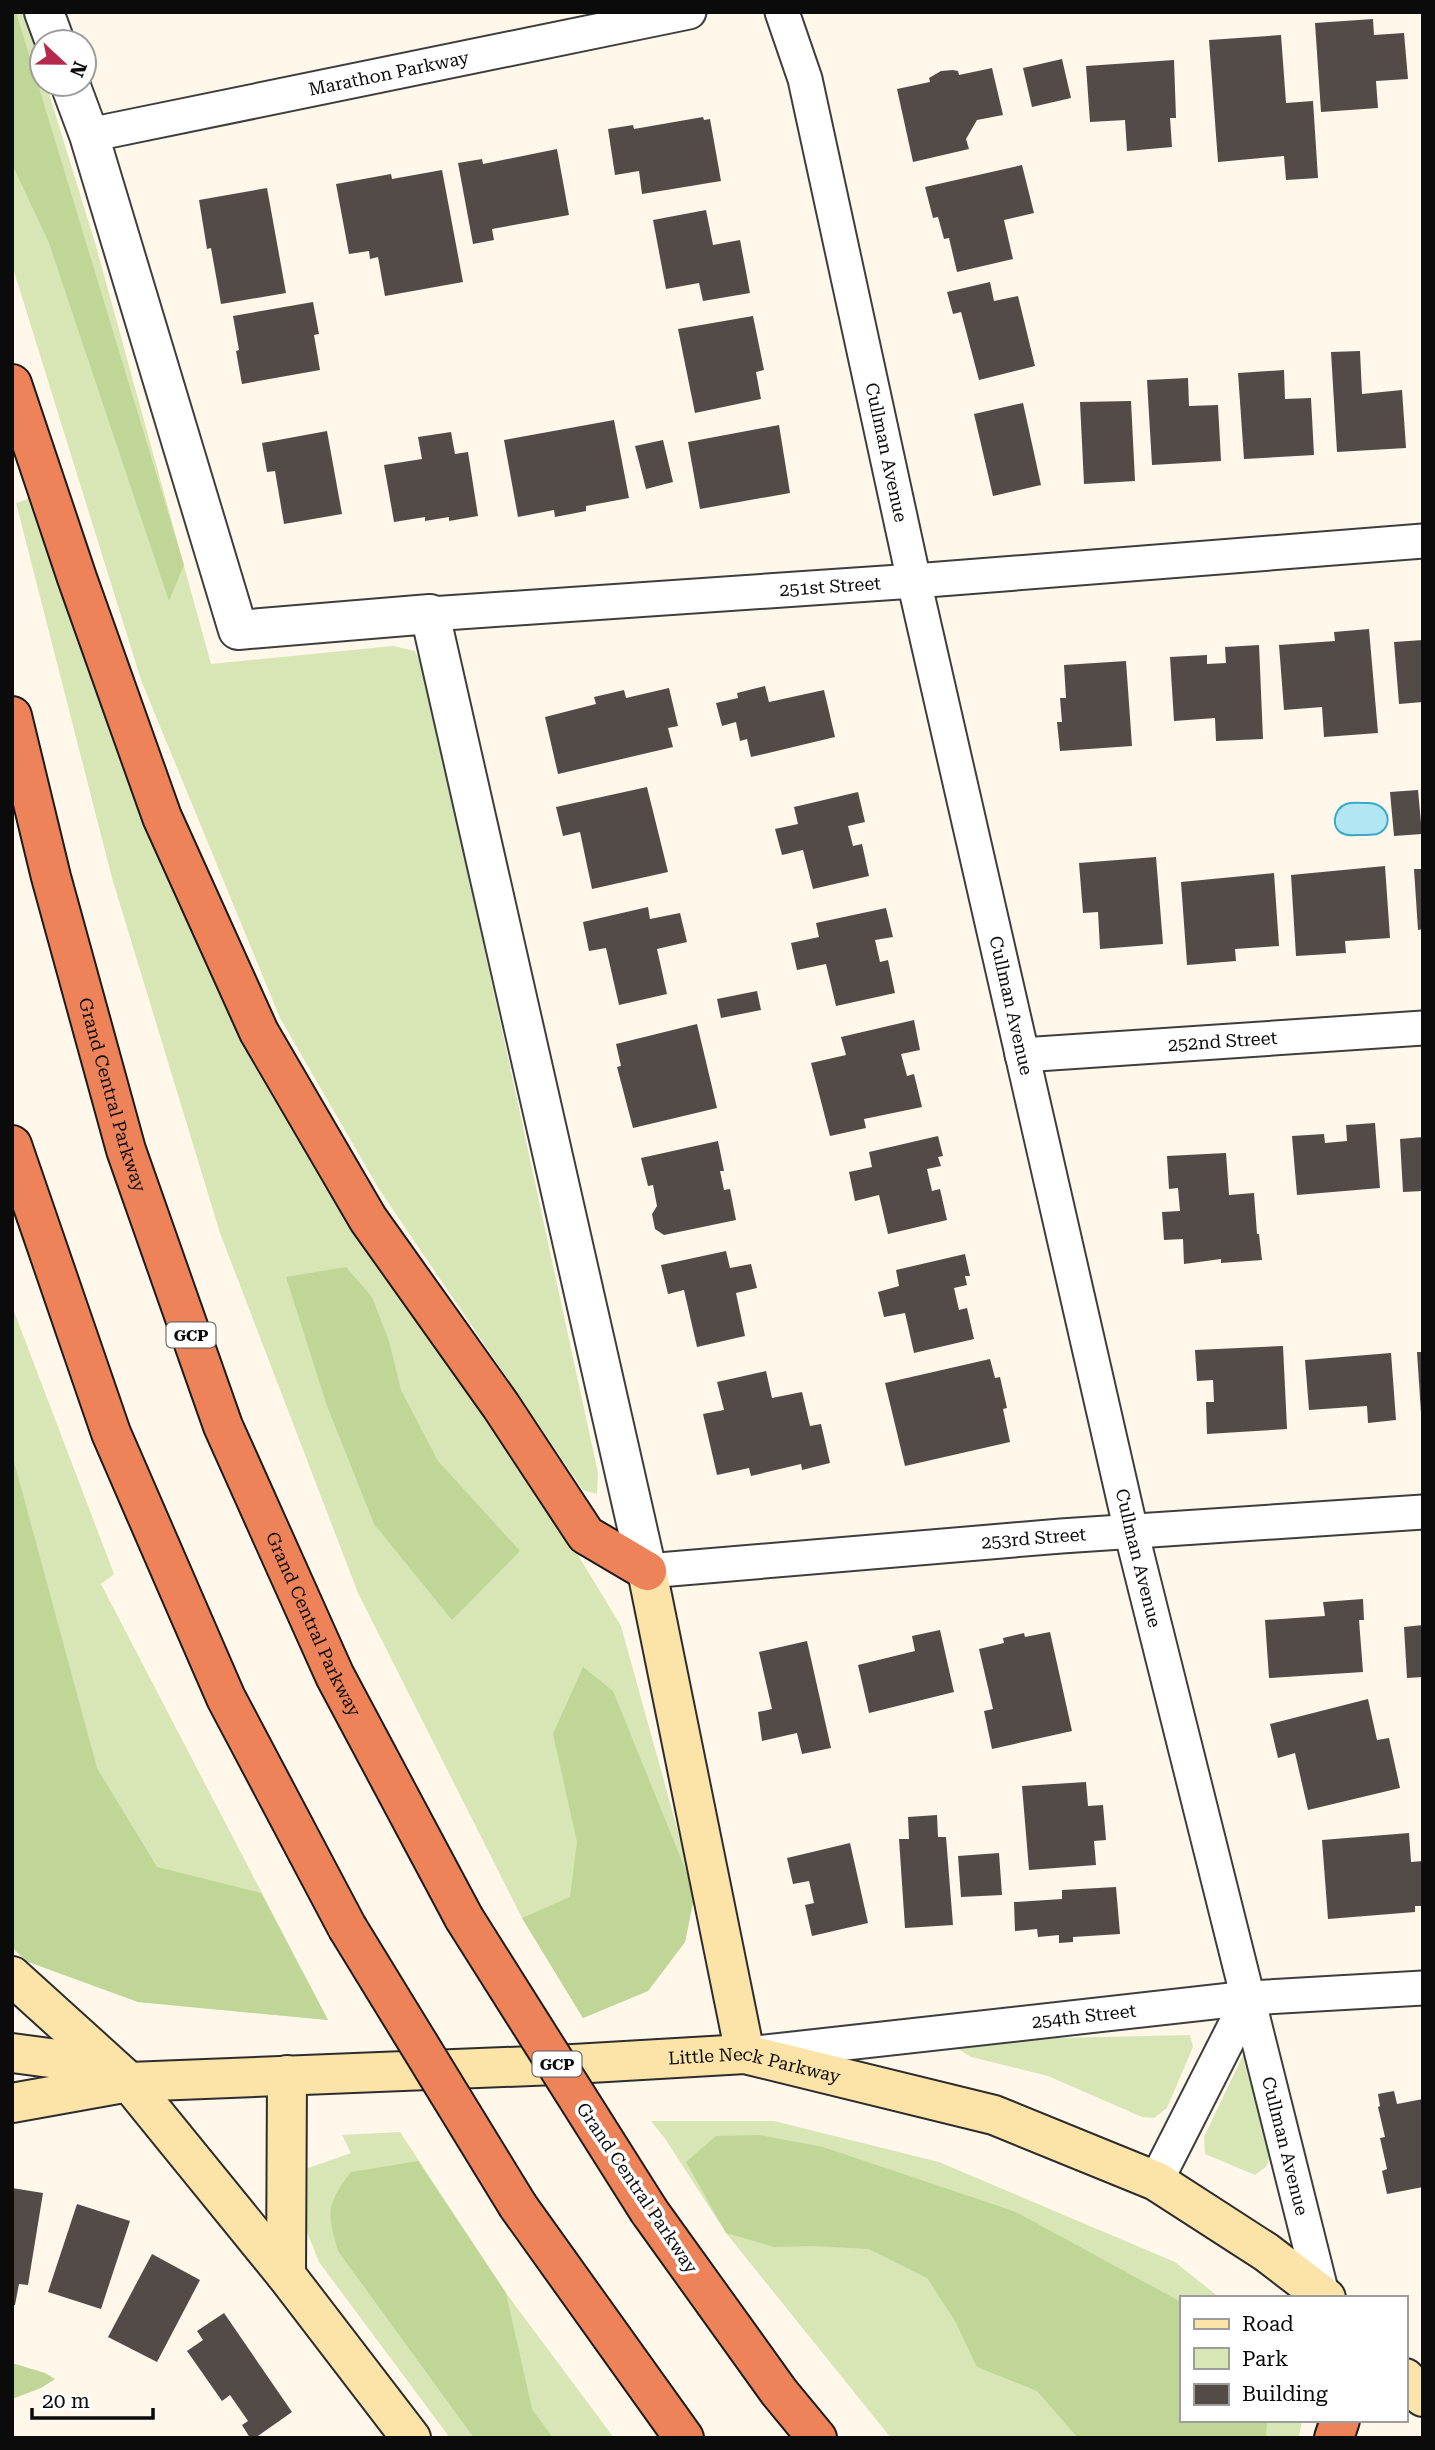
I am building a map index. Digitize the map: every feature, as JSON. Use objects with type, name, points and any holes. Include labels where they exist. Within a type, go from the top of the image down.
[{"type":"highway","points":[[12,384],[162,817],[259,1032],[368,1219],[501,1406],[586,1535],[647,1571]]},
{"type":"highway","name":"Grand Central Parkway","points":[[12,716],[51,877],[126,1150],[223,1426],[335,1676],[464,1918],[649,2211],[779,2392],[817,2438]]},
{"type":"highway","points":[[12,1145],[111,1433],[226,1698],[347,1927],[518,2206],[684,2438]]},
{"type":"main road","points":[[647,1571],[745,2054]]},
{"type":"main road","points":[[12,1976],[129,2082],[286,2275],[411,2438]]},
{"type":"main road","name":"Little Neck Parkway","points":[[12,2053],[65,2060],[129,2082]]},
{"type":"main road","name":"Little Neck Parkway","points":[[12,2103],[52,2098],[129,2082],[529,2066],[745,2054],[993,2115],[1156,2181],[1266,2252],[1324,2296]]},
{"type":"main road","points":[[286,2275],[288,2074]]},
{"type":"main road","points":[[1407,2380],[1423,2397]]},
{"type":"street","name":"Marathon Parkway","points":[[89,135],[689,12]]},
{"type":"street","name":"Cullman Avenue","points":[[782,12],[805,79],[914,581],[1131,1531],[1324,2296]]},
{"type":"street","points":[[75,98],[89,135]]},
{"type":"street","name":"251st Street","points":[[89,135],[237,630],[1423,541]]},
{"type":"street","points":[[430,614],[647,1571]]},
{"type":"street","name":"252nd Street","points":[[1022,1055],[1423,1028]]},
{"type":"street","name":"253rd Street","points":[[647,1571],[1131,1531],[1423,1512]]},
{"type":"street","name":"254th Street","points":[[745,2054],[1250,1998],[1423,1988]]},
{"type":"street","points":[[1156,2181],[1250,1998]]},
{"type":"green space","points":[[12,12],[24,12],[29,28],[28,98],[50,98],[96,246],[211,664],[393,646],[415,651],[425,675],[598,1473],[597,1494],[583,1490],[379,1189],[280,1018],[141,680],[12,265]]},
{"type":"green space","points":[[12,12],[16,12],[28,52],[28,98],[42,98],[184,565],[169,601],[49,243],[12,164]]},
{"type":"green space","points":[[31,498],[357,1234],[558,1522],[621,1626],[695,1893],[685,1942],[648,1991],[583,2018],[522,1918],[358,1593],[220,1233],[112,878],[16,503]]},
{"type":"green space","points":[[346,1267],[372,1297],[389,1341],[401,1390],[438,1461],[520,1551],[452,1620],[374,1524],[327,1406],[286,1277]]},
{"type":"green space","points":[[12,1306],[114,1574],[101,1584],[328,2020],[138,2002],[26,1961],[12,1947]]},
{"type":"green space","points":[[12,1454],[97,1768],[157,1867],[261,1893],[328,2020],[138,2002],[26,1961],[12,1947]]},
{"type":"green space","points":[[583,1667],[613,1691],[695,1893],[685,1942],[648,1991],[583,2018],[522,1918],[570,1897],[577,1842],[553,1734]]},
{"type":"green space","points":[[1190,2035],[1193,2047],[1167,2108],[1154,2118],[1142,2117],[1048,2076],[971,2057],[955,2047],[970,2040]]},
{"type":"green space","points":[[1245,2051],[1273,2142],[1267,2166],[1255,2175],[1205,2154],[1204,2137]]},
{"type":"green space","points":[[651,2121],[774,2121],[939,2162],[1175,2262],[1218,2296],[1180,2296],[1180,2422],[1302,2422],[1299,2438],[891,2438],[726,2233]]},
{"type":"green space","points":[[400,2132],[506,2293],[614,2438],[450,2438],[319,2262],[301,2217],[297,2172],[351,2153],[342,2135]]},
{"type":"green space","points":[[759,2135],[823,2147],[1016,2212],[1180,2301],[1180,2422],[1267,2422],[1266,2438],[1078,2438],[1037,2391],[977,2367],[955,2321],[927,2278],[869,2249],[774,2247],[726,2233],[686,2162],[716,2136]]},
{"type":"green space","points":[[418,2161],[506,2293],[532,2409],[553,2438],[474,2438],[338,2251],[331,2210],[337,2193],[351,2172]]},
{"type":"green space","points":[[12,2363],[45,2373],[55,2379],[41,2388],[12,2399]]},
{"type":"water","points":[[1368,803],[1385,811],[1388,821],[1383,831],[1377,834],[1346,835],[1337,828],[1335,819],[1338,810],[1346,804]]},
{"type":"building","points":[[1373,19],[1374,35],[1404,33],[1408,79],[1376,81],[1378,108],[1321,112],[1315,23]]},
{"type":"building","points":[[1281,35],[1286,103],[1313,101],[1318,178],[1286,180],[1284,156],[1218,162],[1209,40]]},
{"type":"building","points":[[1062,59],[1071,98],[1032,107],[1023,68]]},
{"type":"building","points":[[1174,60],[1176,118],[1170,118],[1172,147],[1127,151],[1125,120],[1090,122],[1086,66]]},
{"type":"building","points":[[992,68],[1003,115],[977,120],[966,139],[969,149],[913,162],[897,89],[930,82],[929,78],[941,71],[958,71],[959,75]]},
{"type":"building","points":[[703,117],[704,120],[710,119],[721,181],[642,194],[639,171],[615,175],[608,129],[633,125],[634,129]]},
{"type":"building","points":[[557,149],[569,215],[492,229],[494,240],[473,244],[458,163],[482,159],[483,164]]},
{"type":"building","points":[[1022,165],[1034,213],[1004,220],[1013,259],[957,272],[949,238],[944,239],[938,217],[933,218],[925,187]]},
{"type":"building","points":[[442,170],[463,282],[385,296],[378,257],[370,259],[369,251],[349,254],[336,184],[391,174],[392,179]]},
{"type":"building","points":[[267,188],[286,293],[221,304],[211,248],[207,249],[199,200]]},
{"type":"building","points":[[706,210],[713,245],[740,240],[750,293],[703,301],[699,283],[666,289],[653,220]]},
{"type":"building","points":[[990,282],[994,301],[1018,296],[1035,366],[979,380],[961,312],[953,314],[947,292]]},
{"type":"building","points":[[313,302],[319,334],[314,335],[320,370],[242,384],[233,316]]},
{"type":"building","points":[[753,316],[764,370],[756,372],[761,399],[695,413],[678,329]]},
{"type":"building","points":[[1360,351],[1362,394],[1402,390],[1406,448],[1337,452],[1331,352]]},
{"type":"building","points":[[1284,370],[1285,399],[1311,398],[1314,455],[1244,459],[1238,373]]},
{"type":"building","points":[[1188,378],[1189,406],[1218,405],[1221,461],[1152,465],[1147,380]]},
{"type":"building","points":[[1131,401],[1135,481],[1084,484],[1080,402]]},
{"type":"building","points":[[1023,403],[1041,485],[993,496],[974,414]]},
{"type":"building","points":[[614,420],[629,498],[586,506],[586,511],[555,517],[554,510],[518,517],[504,440]]},
{"type":"building","points":[[779,425],[790,493],[700,509],[688,442]]},
{"type":"building","points":[[327,431],[342,514],[284,524],[275,471],[267,472],[262,443]]},
{"type":"building","points":[[451,432],[455,454],[468,452],[478,516],[449,521],[449,517],[425,521],[425,517],[394,522],[384,465],[422,459],[418,437]]},
{"type":"building","points":[[663,440],[673,482],[646,489],[635,446]]},
{"type":"building","points":[[1369,629],[1378,733],[1324,737],[1322,707],[1284,710],[1279,645],[1335,641],[1334,632]]},
{"type":"building","points":[[1423,640],[1423,702],[1399,704],[1394,642]]},
{"type":"building","points":[[1259,645],[1263,739],[1216,741],[1215,718],[1174,721],[1170,657],[1207,655],[1207,664],[1226,663],[1225,647]]},
{"type":"building","points":[[1126,661],[1132,746],[1060,751],[1057,722],[1062,722],[1060,698],[1066,698],[1064,665]]},
{"type":"building","points":[[765,686],[769,702],[824,690],[835,737],[751,757],[747,739],[740,741],[736,722],[722,726],[716,703],[738,698],[737,693]]},
{"type":"building","points":[[669,688],[678,726],[668,728],[673,747],[558,774],[545,717],[596,704],[594,697],[624,690],[626,698]]},
{"type":"building","points":[[647,787],[668,872],[592,889],[580,832],[563,836],[556,807]]},
{"type":"building","points":[[1418,790],[1422,834],[1394,836],[1390,792]]},
{"type":"building","points":[[858,792],[865,822],[848,826],[853,846],[862,844],[869,876],[813,889],[803,850],[782,855],[775,829],[798,824],[794,807]]},
{"type":"building","points":[[1156,857],[1163,944],[1100,949],[1098,912],[1083,913],[1079,863]]},
{"type":"building","points":[[1385,866],[1390,938],[1345,941],[1346,953],[1296,956],[1291,875]]},
{"type":"building","points":[[1414,869],[1423,869],[1423,929],[1418,930]]},
{"type":"building","points":[[1274,873],[1279,946],[1235,949],[1236,961],[1187,965],[1181,882]]},
{"type":"building","points":[[648,907],[650,919],[680,913],[687,942],[657,949],[667,994],[619,1005],[606,948],[589,951],[583,922]]},
{"type":"building","points":[[886,908],[893,937],[875,940],[880,962],[888,960],[895,993],[836,1006],[826,964],[797,970],[791,943],[819,937],[816,923]]},
{"type":"building","points":[[757,991],[761,1010],[721,1018],[717,999]]},
{"type":"building","points":[[914,1020],[920,1050],[901,1054],[907,1076],[914,1074],[922,1107],[864,1119],[866,1128],[830,1136],[811,1063],[846,1055],[841,1037]]},
{"type":"building","points":[[697,1024],[717,1108],[633,1128],[617,1067],[621,1066],[616,1044]]},
{"type":"building","points":[[1375,1123],[1380,1188],[1297,1195],[1292,1136],[1324,1134],[1325,1143],[1347,1141],[1346,1125]]},
{"type":"building","points":[[938,1136],[943,1156],[938,1157],[941,1166],[927,1169],[932,1191],[940,1189],[947,1220],[888,1234],[879,1195],[855,1201],[849,1172],[872,1167],[869,1152]]},
{"type":"building","points":[[1423,1137],[1423,1191],[1403,1192],[1400,1139]]},
{"type":"building","points":[[718,1141],[724,1171],[720,1171],[724,1190],[730,1189],[736,1220],[664,1235],[655,1229],[652,1214],[657,1206],[653,1185],[648,1186],[641,1158]]},
{"type":"building","points":[[1226,1153],[1229,1195],[1254,1193],[1262,1260],[1221,1263],[1221,1259],[1184,1264],[1183,1239],[1164,1240],[1162,1212],[1180,1211],[1178,1188],[1169,1189],[1167,1156]]},
{"type":"building","points":[[726,1251],[730,1268],[751,1264],[757,1288],[736,1293],[745,1336],[697,1347],[684,1290],[668,1294],[661,1265]]},
{"type":"building","points":[[965,1254],[970,1276],[965,1276],[967,1285],[954,1288],[959,1310],[967,1308],[974,1339],[914,1353],[905,1313],[884,1317],[878,1292],[899,1286],[896,1270]]},
{"type":"building","points":[[1283,1346],[1287,1429],[1207,1434],[1206,1402],[1214,1402],[1213,1380],[1197,1381],[1195,1350]]},
{"type":"building","points":[[1417,1352],[1423,1352],[1421,1413]]},
{"type":"building","points":[[1391,1353],[1396,1420],[1368,1423],[1367,1406],[1309,1410],[1305,1360]]},
{"type":"building","points":[[990,1359],[995,1378],[1000,1377],[1007,1408],[1003,1409],[1010,1442],[905,1466],[885,1383]]},
{"type":"building","points":[[766,1371],[772,1398],[802,1392],[810,1426],[821,1424],[830,1463],[802,1470],[801,1464],[751,1476],[749,1468],[717,1475],[703,1414],[724,1410],[717,1382]]},
{"type":"building","points":[[1363,1599],[1364,1620],[1359,1620],[1363,1672],[1269,1678],[1265,1620],[1325,1616],[1323,1602]]},
{"type":"building","points":[[1423,1625],[1423,1677],[1407,1678],[1404,1627]]},
{"type":"building","points":[[940,1630],[954,1692],[869,1713],[858,1665],[915,1651],[912,1636]]},
{"type":"building","points":[[1050,1632],[1072,1731],[992,1749],[984,1711],[993,1709],[979,1649],[1004,1643],[1003,1638],[1024,1633],[1025,1637]]},
{"type":"building","points":[[807,1641],[831,1748],[802,1754],[797,1733],[762,1741],[758,1712],[772,1709],[759,1652]]},
{"type":"building","points":[[1368,1699],[1377,1740],[1389,1738],[1400,1788],[1308,1810],[1295,1753],[1278,1758],[1270,1724]]},
{"type":"building","points":[[1086,1782],[1088,1806],[1103,1805],[1106,1840],[1094,1841],[1096,1865],[1029,1870],[1022,1786]]},
{"type":"building","points":[[937,1815],[938,1837],[946,1837],[953,1925],[905,1928],[899,1839],[909,1839],[908,1817]]},
{"type":"building","points":[[1409,1833],[1411,1862],[1423,1861],[1423,1906],[1415,1906],[1415,1912],[1328,1919],[1322,1840]]},
{"type":"building","points":[[850,1843],[868,1923],[812,1936],[805,1905],[814,1903],[809,1881],[793,1884],[787,1858]]},
{"type":"building","points":[[999,1853],[1002,1895],[961,1897],[958,1856]]},
{"type":"building","points":[[1116,1887],[1120,1934],[1073,1937],[1073,1942],[1059,1943],[1059,1935],[1038,1937],[1037,1929],[1015,1931],[1014,1902],[1062,1899],[1062,1890]]},
{"type":"building","points":[[1394,2091],[1397,2104],[1423,2099],[1423,2187],[1387,2194],[1382,2171],[1387,2169],[1380,2138],[1385,2137],[1378,2094]]},
{"type":"building","points":[[12,2188],[43,2193],[28,2285],[19,2284],[15,2305],[12,2305]]},
{"type":"building","points":[[77,2204],[130,2221],[101,2309],[48,2292]]},
{"type":"building","points":[[152,2254],[200,2280],[157,2362],[108,2337]]},
{"type":"building","points":[[224,2313],[292,2412],[255,2438],[250,2438],[242,2425],[248,2421],[230,2395],[222,2401],[187,2351],[203,2340],[197,2331]]}]
